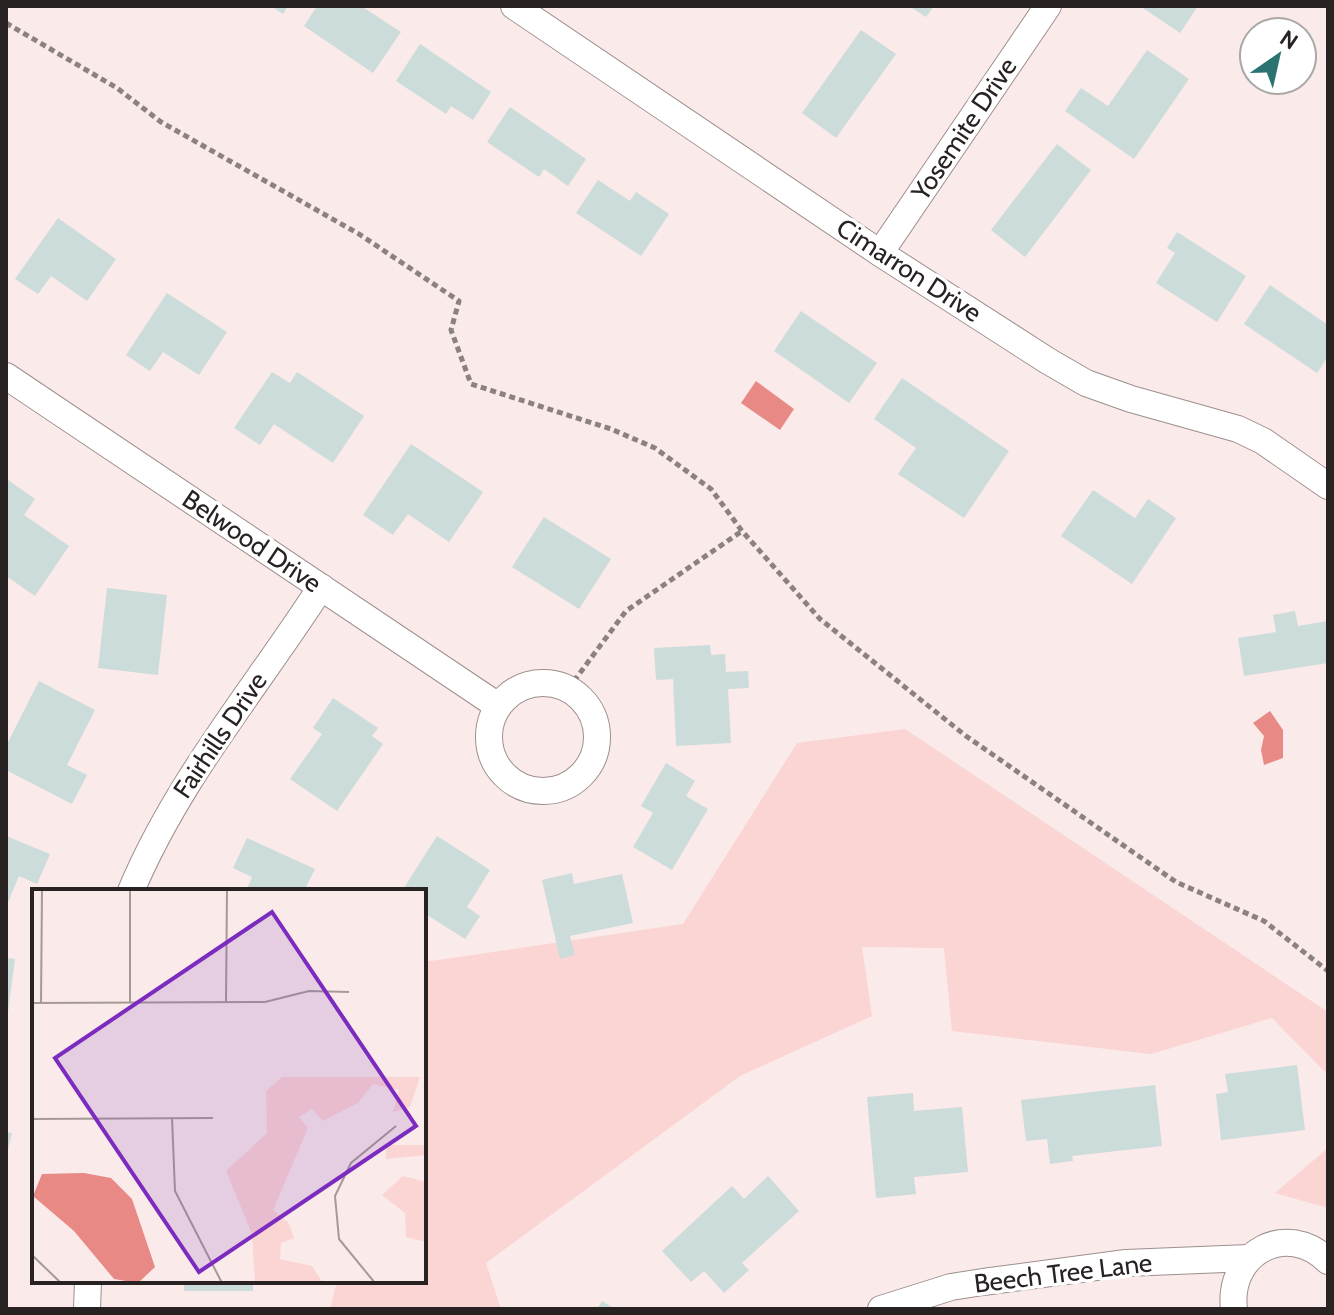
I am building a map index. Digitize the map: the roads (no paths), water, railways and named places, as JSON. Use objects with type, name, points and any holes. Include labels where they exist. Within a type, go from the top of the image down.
[{"type":"street","name":"Cimarron Drive","points":[[514,6],[880,253],[1086,383],[1238,429],[1263,441],[1328,486]]},
{"type":"street","name":"Yosemite Drive","points":[[880,253],[1048,6]]},
{"type":"street","name":"Belwood Drive","points":[[6,376],[498,706]]},
{"type":"street","name":"Fairhills Drive","points":[[132,889],[165,820],[204,754],[321,587]]},
{"type":"street","points":[[533,683],[568,689],[584,702],[592,714],[597,741],[588,768],[578,778],[552,791],[524,788],[501,772],[489,747],[491,719],[498,706],[519,688],[533,683]]},
{"type":"street","name":"Beech Tree Lane","points":[[881,1309],[951,1287],[1126,1263],[1249,1258],[1260,1250],[1287,1243],[1301,1244],[1328,1261]]},
{"type":"street","points":[[1234,1309],[1234,1283],[1249,1258]]},
{"type":"street","points":[[87,1309],[88,1283]]}]
